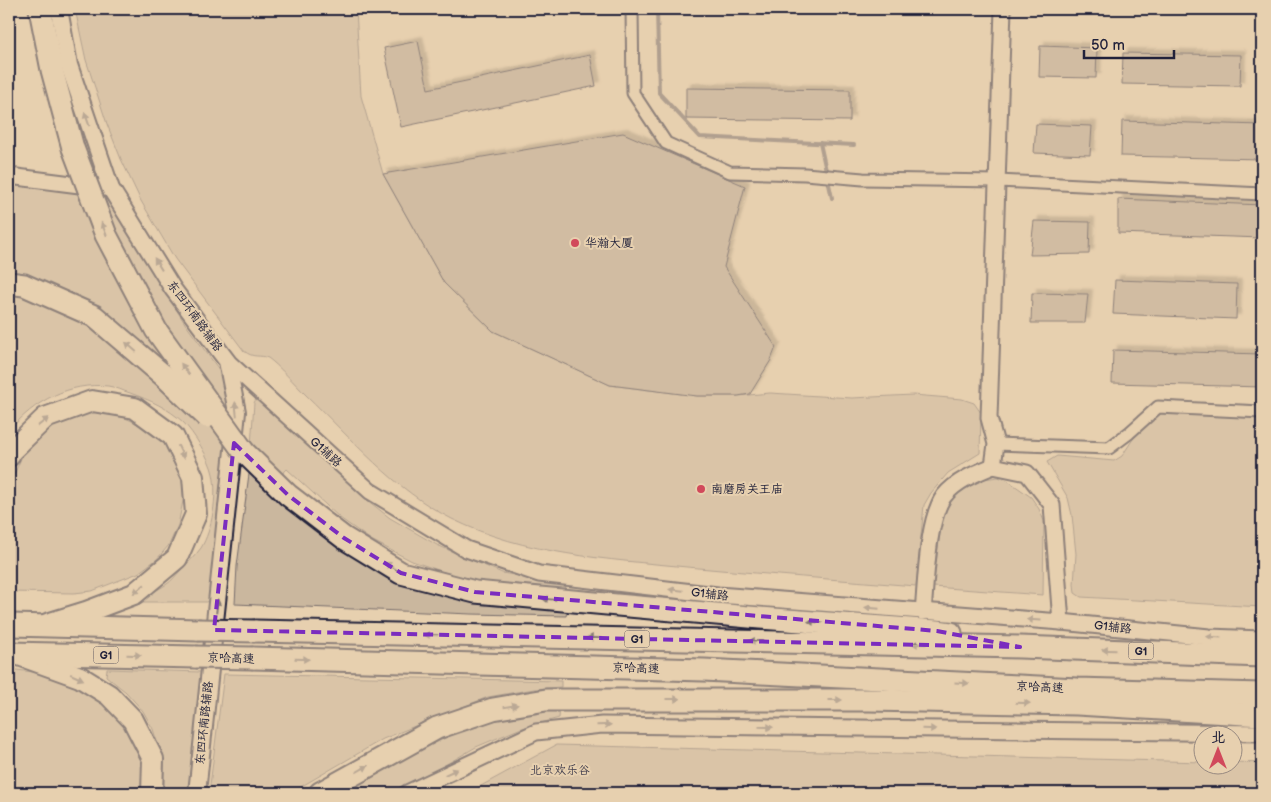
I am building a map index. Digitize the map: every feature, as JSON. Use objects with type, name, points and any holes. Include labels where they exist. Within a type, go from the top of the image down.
[{"type":"highway","points":[[40,9],[52,70],[72,148],[106,236],[156,330],[244,452]]},
{"type":"highway","points":[[9,283],[24,285],[94,316],[163,375],[288,495],[344,538],[402,573],[476,592],[760,618],[937,631],[1020,646]]},
{"type":"highway","points":[[9,456],[10,452],[45,418],[92,400],[135,408],[173,436],[193,476],[196,514],[177,558],[134,594],[86,612],[40,626]]},
{"type":"highway","name":"G1","points":[[12,626],[1020,646],[1262,656]]},
{"type":"highway","points":[[12,653],[80,677],[115,701],[133,720],[153,759],[152,793]]},
{"type":"highway","name":"京哈高速","points":[[12,653],[196,656],[694,670],[1154,692],[1262,694]]},
{"type":"highway","points":[[1077,704],[1154,692],[1213,711]]},
{"type":"highway","points":[[320,793],[437,728],[493,709],[546,700],[869,700],[1077,704],[1262,715]]},
{"type":"main road","name":"东四环南路辅路","points":[[59,9],[69,65],[111,189],[173,289],[227,361],[237,412],[197,793]]},
{"type":"street","points":[[632,9],[633,93],[666,143],[730,172],[805,174],[849,178],[998,181],[1262,194]]},
{"type":"street","points":[[993,466],[996,444],[988,418],[1003,9]]},
{"type":"street","points":[[9,176],[111,189]]},
{"type":"street","name":"G1辅路","points":[[227,361],[370,490],[466,549],[539,574],[718,595],[1060,622],[1209,637],[1262,639]]},
{"type":"street","points":[[996,444],[1109,448],[1158,407],[1262,412]]},
{"type":"street","points":[[923,612],[934,514],[945,495],[964,479],[993,466],[1027,473],[1052,505],[1060,622]]},
{"type":"street","points":[[407,793],[536,732],[602,724],[1262,733]]},
{"type":"highlighted area","points":[[234,443],[288,495],[344,538],[401,573],[475,592],[937,631],[1020,647],[214,630]]},
{"type":"green space","points":[[75,9],[356,9],[361,96],[383,174],[444,283],[493,331],[610,385],[697,396],[738,396],[770,393],[852,398],[913,395],[962,399],[974,403],[981,413],[980,453],[948,473],[931,493],[924,505],[916,586],[773,575],[567,554],[508,541],[480,531],[452,519],[411,494],[374,463],[272,361],[244,351],[175,259],[141,201],[107,124],[86,60]]},
{"type":"green space","points":[[9,183],[77,190],[109,199],[186,325],[226,379],[231,399],[210,600],[206,602],[129,602],[153,592],[171,581],[201,548],[211,522],[215,492],[213,474],[201,446],[183,422],[165,409],[145,399],[114,387],[94,386],[80,387],[53,396],[30,411],[9,431]]},
{"type":"green space","points":[[259,398],[362,496],[390,518],[437,545],[502,573],[566,584],[565,594],[473,582],[412,561],[371,540],[340,518],[287,469],[272,485],[315,522],[476,601],[507,606],[567,611],[566,616],[235,604],[237,566],[249,474],[254,403]]},
{"type":"green space","points":[[106,410],[132,421],[164,439],[180,466],[184,496],[178,525],[169,545],[157,559],[138,573],[92,591],[74,593],[9,592],[9,487],[22,456],[44,428],[72,413]]},
{"type":"green space","points":[[1161,411],[1262,416],[1262,607],[1081,597],[1075,593],[1076,554],[1072,515],[1068,498],[1047,462],[1057,456],[1114,461],[1122,456],[1133,439]]},
{"type":"green space","points":[[998,477],[1007,480],[1031,497],[1044,521],[1043,595],[933,587],[943,510],[952,496],[961,488],[977,480]]},
{"type":"green space","points":[[9,669],[41,673],[75,683],[108,703],[134,735],[143,766],[141,793],[9,793]]},
{"type":"green space","points":[[107,669],[201,672],[188,793],[164,793],[164,765],[153,729],[143,711],[126,692],[106,676]]},
{"type":"green space","points":[[224,674],[561,681],[561,687],[534,689],[488,697],[383,739],[290,793],[209,793]]},
{"type":"green space","points":[[560,707],[559,718],[519,729],[476,747],[397,793],[338,793],[456,733],[513,714]]},
{"type":"green space","name":"北京欢乐谷","points":[[556,745],[1194,762],[1194,774],[1244,774],[1244,762],[1262,763],[1262,793],[468,793]]},
{"type":"building","points":[[418,41],[428,89],[590,55],[596,86],[401,127],[384,48]]},
{"type":"building","points":[[1040,46],[1097,48],[1096,78],[1039,77]]},
{"type":"building","points":[[1123,53],[1241,55],[1240,86],[1122,84]]},
{"type":"building","points":[[686,88],[850,90],[850,121],[686,119]]},
{"type":"building","points":[[1122,121],[1262,125],[1262,159],[1121,156]]},
{"type":"building","points":[[1036,124],[1092,126],[1090,155],[1034,153]]},
{"type":"building","name":"华瀚大厦","points":[[623,133],[745,186],[724,267],[776,347],[771,360],[750,394],[738,396],[697,396],[610,385],[493,331],[444,283],[383,174]]},
{"type":"building","points":[[1118,199],[1262,205],[1262,238],[1118,233]]},
{"type":"building","points":[[1034,221],[1090,222],[1089,254],[1030,255]]},
{"type":"building","points":[[1115,280],[1237,284],[1236,319],[1113,314]]},
{"type":"building","points":[[1032,293],[1088,294],[1085,323],[1031,323]]},
{"type":"building","points":[[1113,350],[1262,354],[1262,387],[1112,383]]},
{"type":"waterway","points":[[657,9],[659,93],[700,137],[854,145]]},
{"type":"waterway","points":[[820,143],[832,198]]},
{"type":"place","name":"华瀚大厦","points":[[575,243]]},
{"type":"place","name":"南磨房关王庙","points":[[701,489]]}]
